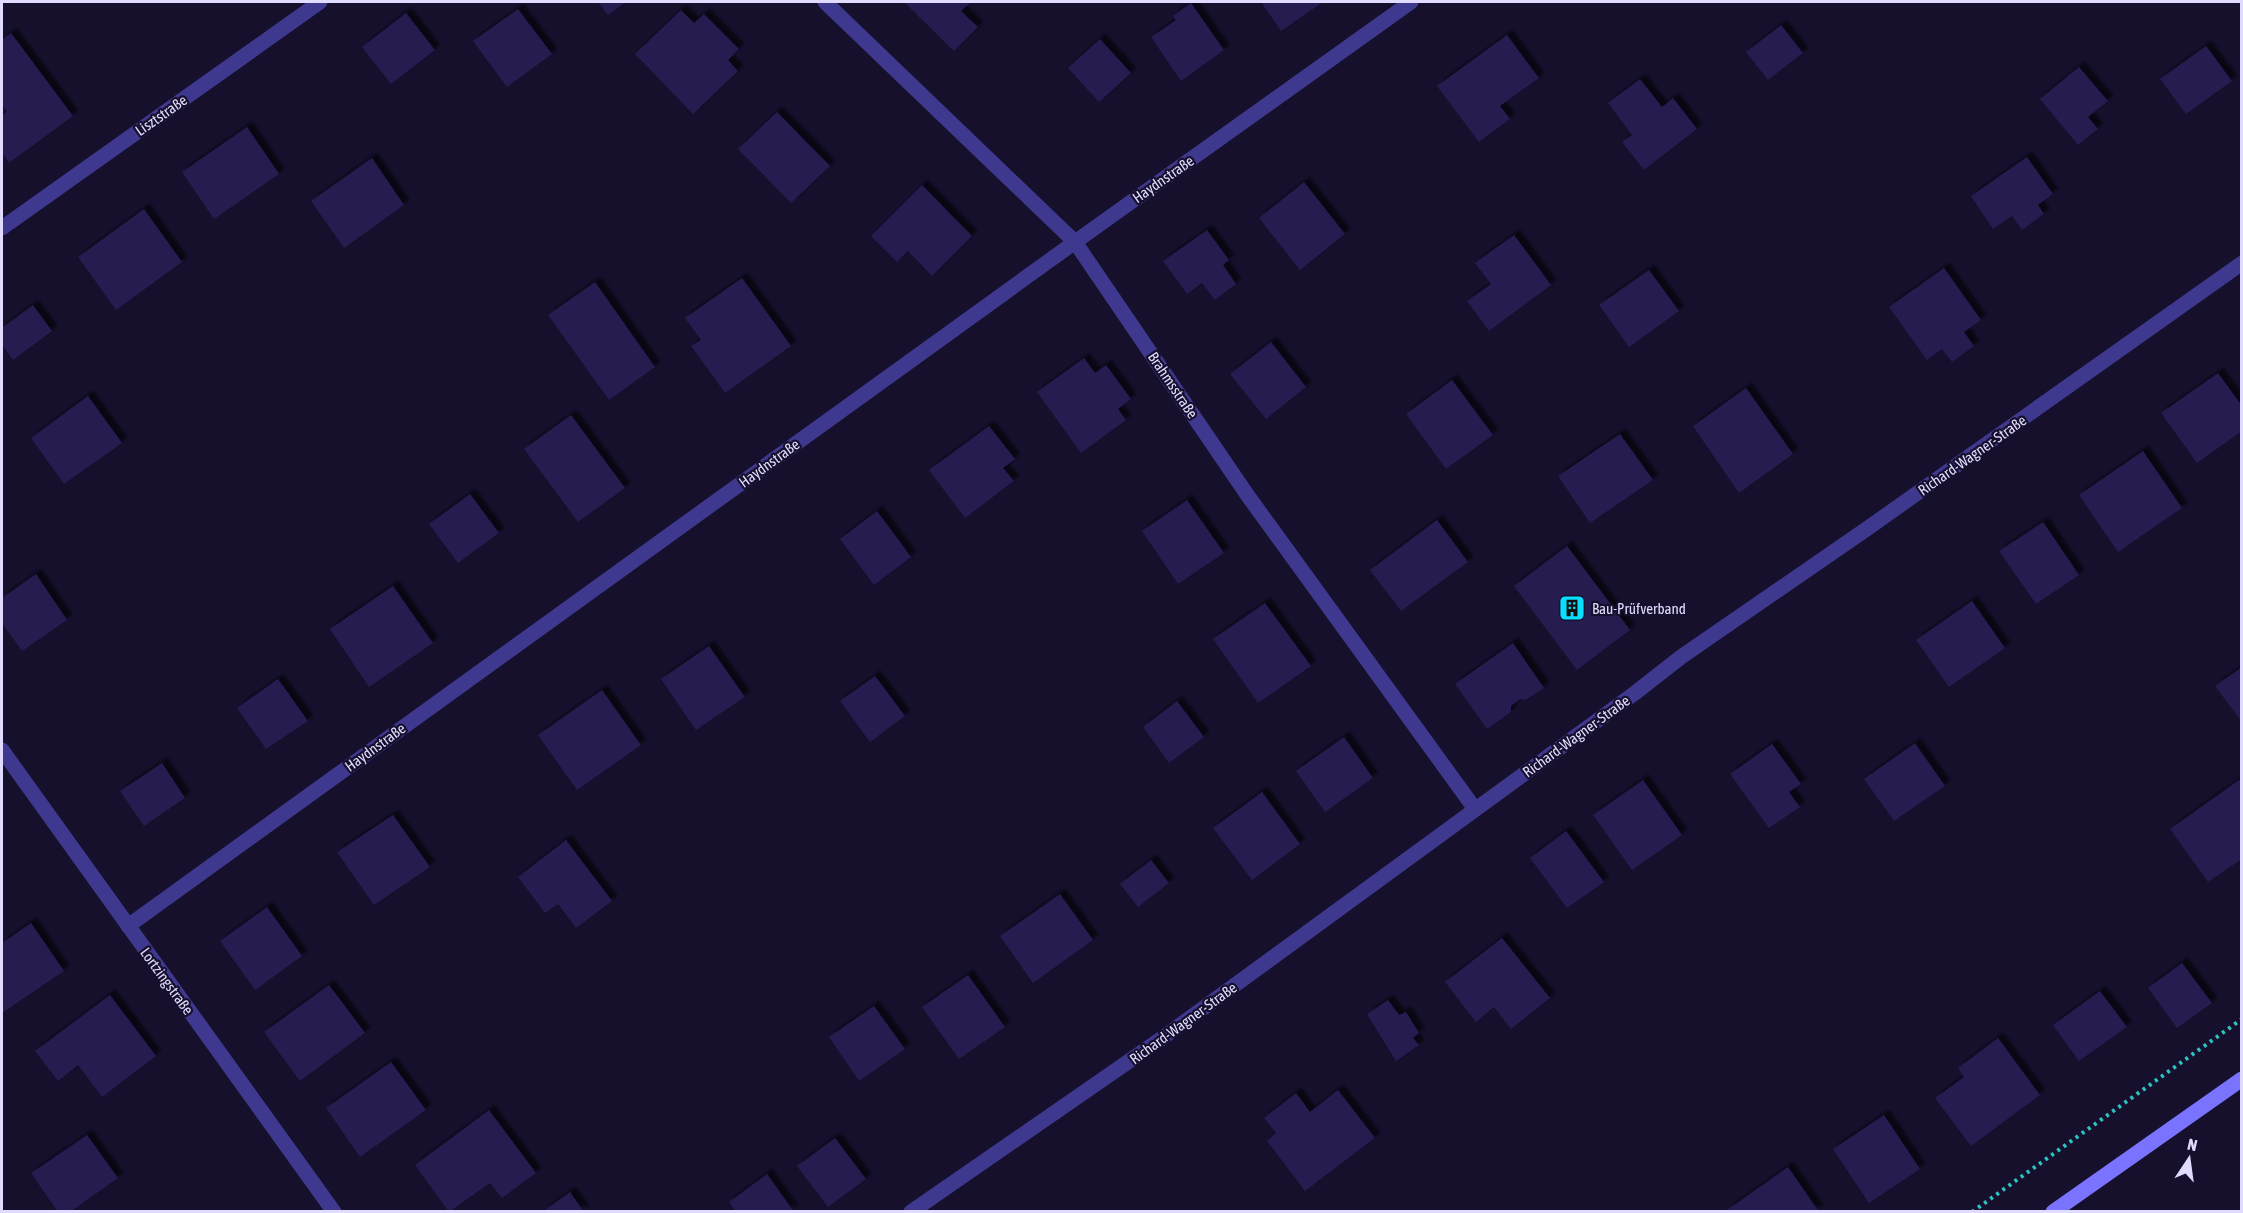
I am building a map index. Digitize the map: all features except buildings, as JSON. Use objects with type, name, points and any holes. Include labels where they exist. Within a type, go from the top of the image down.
[{"type":"street","name":"Lisztstraße","points":[[2,228],[320,2]]},
{"type":"street","name":"Brahmsstraße","points":[[825,2],[1075,242],[1248,496],[1475,809]]},
{"type":"street","name":"Haydnstraße","points":[[128,926],[1411,2]]},
{"type":"street","name":"Richard-Wagner-Straße","points":[[911,1212],[1161,1039],[1681,657],[1868,528],[2241,263]]},
{"type":"street","name":"Lortzingstraße","points":[[2,750],[334,1212]]},
{"type":"street","points":[[2053,1212],[2241,1079]]},
{"type":"path","points":[[1972,1212],[2241,1018]]},
{"type":"place","name":"Bau-Prüfverband","points":[[1572,608]]}]
